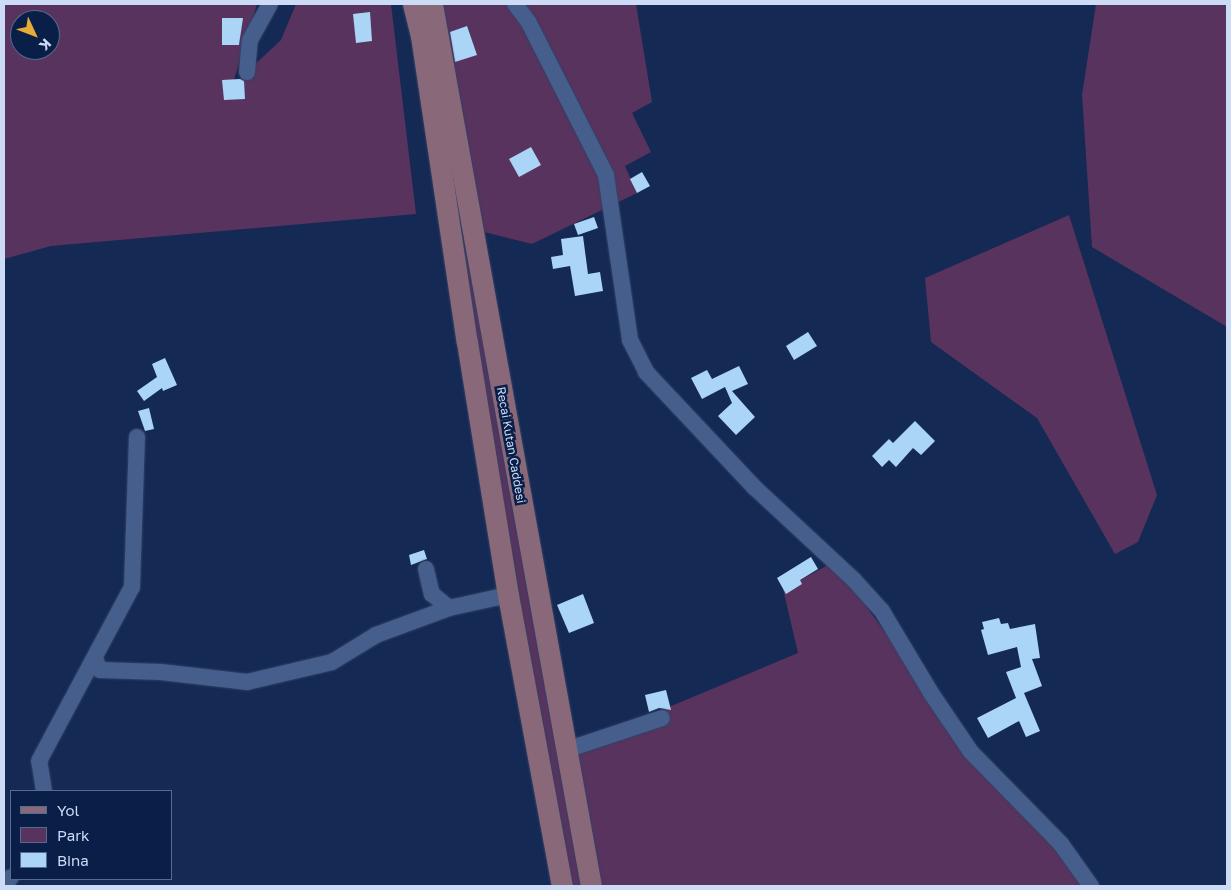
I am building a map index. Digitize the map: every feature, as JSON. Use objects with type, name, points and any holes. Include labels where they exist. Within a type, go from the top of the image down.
[{"type":"main road","points":[[413,4],[421,36],[466,342],[508,595],[562,886]]},
{"type":"main road","name":"Recai Kutan Caddesi","points":[[432,4],[591,886]]},
{"type":"street","points":[[247,72],[250,40],[270,4]]},
{"type":"street","points":[[516,4],[528,21],[606,175],[630,340],[646,372],[754,487],[854,580],[882,611],[931,693],[971,752],[1061,844],[1091,886]]},
{"type":"street","points":[[44,790],[39,761],[132,587],[137,437]]},
{"type":"street","points":[[426,570],[432,594],[449,608]]},
{"type":"street","points":[[95,659],[100,670],[161,672],[247,682],[332,662],[376,635],[449,608],[508,595]]},
{"type":"street","points":[[566,750],[662,718]]},
{"type":"green space","points":[[4,4],[257,4],[232,86],[281,40],[296,4],[391,4],[416,214],[51,246],[4,259]]},
{"type":"green space","points":[[429,4],[636,4],[652,102],[632,113],[651,152],[625,166],[637,193],[532,244],[472,229]]},
{"type":"green space","points":[[1096,4],[1227,4],[1227,327],[1092,247],[1082,95]]},
{"type":"green space","points":[[454,163],[582,886],[572,886],[501,497],[445,164]]},
{"type":"green space","points":[[1069,215],[1157,495],[1138,542],[1115,554],[1037,418],[931,342],[925,278]]},
{"type":"green space","points":[[834,562],[951,723],[1088,886],[591,886],[566,750],[798,653],[783,589]]},
{"type":"building","points":[[370,12],[372,41],[356,43],[353,14]]},
{"type":"building","points":[[222,18],[243,18],[239,45],[222,45]]},
{"type":"building","points":[[467,26],[477,55],[455,62],[450,32]]},
{"type":"building","points":[[240,79],[244,81],[245,99],[224,100],[222,80]]},
{"type":"building","points":[[531,147],[541,165],[519,177],[509,159]]},
{"type":"building","points":[[642,172],[650,186],[637,193],[630,179]]},
{"type":"building","points":[[594,217],[598,228],[578,235],[574,224]]},
{"type":"building","points":[[583,236],[588,274],[600,272],[603,291],[575,296],[570,266],[553,269],[551,257],[563,255],[561,239]]},
{"type":"building","points":[[808,332],[817,346],[794,360],[786,346]]},
{"type":"building","points":[[165,358],[177,385],[163,391],[162,388],[144,401],[137,391],[157,377],[152,364]]},
{"type":"building","points":[[739,366],[748,384],[732,391],[755,417],[736,435],[718,416],[732,403],[725,387],[702,399],[691,378],[707,370],[712,379]]},
{"type":"building","points":[[149,408],[154,429],[145,431],[138,411]]},
{"type":"building","points":[[915,421],[935,441],[921,455],[913,448],[896,467],[889,460],[882,467],[872,456],[889,439],[893,443]]},
{"type":"building","points":[[424,550],[427,559],[411,565],[409,555]]},
{"type":"building","points":[[811,557],[818,569],[800,580],[802,584],[786,594],[777,578]]},
{"type":"building","points":[[583,594],[594,623],[569,633],[557,605]]},
{"type":"building","points":[[999,618],[1001,624],[1008,623],[1010,629],[1035,624],[1040,658],[1032,659],[1042,686],[1024,693],[1040,731],[1026,737],[1019,721],[988,738],[977,718],[1016,698],[1006,672],[1021,667],[1017,647],[988,655],[981,630],[984,629],[982,622]]},
{"type":"building","points":[[666,690],[671,710],[659,708],[649,712],[645,695]]}]
